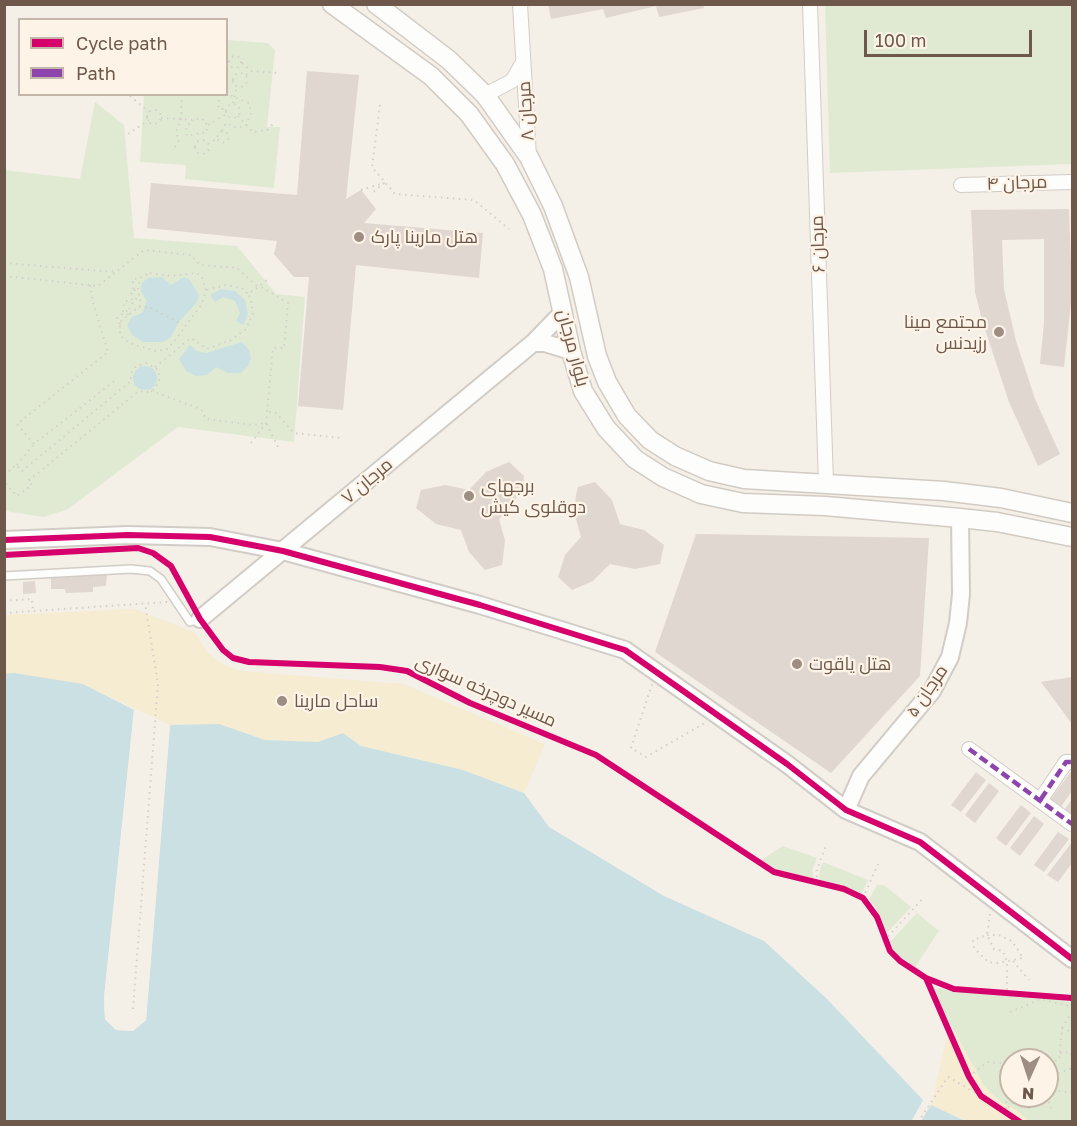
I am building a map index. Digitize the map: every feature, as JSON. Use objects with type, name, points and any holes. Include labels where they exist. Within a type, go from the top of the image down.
[{"type":"main road","name":"بلوار مرجان","points":[[332,4],[431,76],[469,114],[506,164],[532,214],[553,269],[571,351],[584,391],[606,428],[635,459],[663,477],[701,494],[743,503],[825,506],[960,518],[1008,524],[1072,537]]},
{"type":"main road","name":"بلوار مرجان","points":[[376,4],[450,60],[485,95],[529,157],[553,206],[579,277],[597,356],[607,382],[627,416],[650,440],[675,456],[709,471],[744,479],[944,491],[1001,498],[1072,513]]},
{"type":"main road","points":[[825,506],[826,483]]},
{"type":"street","name":"مرجان ۸","points":[[520,4],[529,157]]},
{"type":"street","name":"مرجان ۶","points":[[810,4],[826,483]]},
{"type":"street","name":"مرجان ۸","points":[[485,95],[512,81],[522,64]]},
{"type":"street","name":"مرجان ۴","points":[[961,185],[1072,182]]},
{"type":"street","name":"مرجان ۷","points":[[200,619],[533,343],[563,312]]},
{"type":"street","points":[[533,343],[545,343],[571,351]]},
{"type":"street","name":"مرجان ۵","points":[[846,810],[861,776],[932,691],[950,657],[958,623],[961,594],[960,518]]},
{"type":"street","points":[[4,540],[128,535],[210,537],[283,550],[480,605],[625,650],[787,764],[846,810],[920,842],[1072,959]]},
{"type":"street","points":[[969,749],[1041,799],[1072,824]]},
{"type":"street","points":[[1041,799],[1066,762],[1072,762]]},
{"type":"lane","points":[[4,576],[131,569],[150,571],[161,579],[190,622],[200,619]]},
{"type":"path","points":[[252,71],[245,76],[237,74],[229,62],[232,56],[239,57],[242,63],[252,71],[278,73]]},
{"type":"path","points":[[233,68],[242,63]]},
{"type":"path","points":[[234,81],[237,74]]},
{"type":"path","points":[[237,86],[245,84],[245,76]]},
{"type":"path","points":[[228,82],[234,81]]},
{"type":"path","points":[[234,81],[237,86]]},
{"type":"path","points":[[233,104],[237,86]]},
{"type":"path","points":[[208,144],[206,153],[196,151],[199,142],[208,144],[218,138],[226,123],[237,128],[246,125],[251,113],[249,103],[233,97],[228,92]]},
{"type":"path","points":[[130,96],[149,112],[159,112],[161,118]]},
{"type":"path","points":[[175,147],[178,140],[176,132],[181,120],[183,96]]},
{"type":"path","points":[[220,96],[219,109],[226,109],[233,104]]},
{"type":"path","points":[[233,104],[240,108],[238,116]]},
{"type":"path","points":[[380,105],[372,167],[395,194],[474,200],[509,229]]},
{"type":"path","points":[[226,109],[230,117],[238,116]]},
{"type":"path","points":[[149,112],[149,120]]},
{"type":"path","points":[[208,125],[227,114]]},
{"type":"path","points":[[238,116],[246,125],[258,132],[273,124]]},
{"type":"path","points":[[161,118],[181,120],[200,118],[208,125]]},
{"type":"path","points":[[149,120],[156,124],[161,118]]},
{"type":"path","points":[[128,134],[149,120]]},
{"type":"path","points":[[193,120],[186,127],[187,136],[207,132],[208,125]]},
{"type":"path","points":[[218,138],[222,142],[228,140],[228,134],[222,131]]},
{"type":"path","points":[[361,190],[384,183]]},
{"type":"path","points":[[371,194],[384,183]]},
{"type":"path","points":[[4,276],[98,286],[144,250],[191,255],[200,265],[237,268],[259,286],[288,303],[284,348],[273,348],[267,423],[278,447]]},
{"type":"path","points":[[4,263],[115,272]]},
{"type":"path","points":[[197,273],[200,265]]},
{"type":"path","points":[[129,315],[133,279],[155,272],[171,276],[197,273]]},
{"type":"path","points":[[128,310],[117,318],[120,324],[120,335],[124,340],[156,351],[167,349],[201,305],[206,291],[203,279],[197,273]]},
{"type":"path","points":[[120,324],[139,307],[142,301],[138,289],[140,278]]},
{"type":"path","points":[[248,294],[270,278]]},
{"type":"path","points":[[34,444],[18,424],[108,352],[90,285]]},
{"type":"path","points":[[155,367],[190,338],[207,349],[231,340],[245,330],[253,314],[251,299],[242,288],[226,285],[206,291]]},
{"type":"path","points":[[133,289],[138,289]]},
{"type":"path","points":[[123,312],[124,302],[139,295]]},
{"type":"path","points":[[139,307],[149,307],[184,326]]},
{"type":"path","points":[[16,465],[22,471],[130,381],[135,366],[143,363],[155,367],[160,378],[157,386],[151,391]]},
{"type":"path","points":[[4,475],[34,444],[117,380]]},
{"type":"path","points":[[4,482],[17,496],[32,485],[28,481],[139,391],[151,391],[201,409],[206,419],[253,425],[267,423]]},
{"type":"path","points":[[268,412],[276,413],[294,433],[341,438]]},
{"type":"path","points":[[251,443],[267,423]]},
{"type":"path","points":[[4,491],[9,487]]},
{"type":"path","points":[[4,601],[32,599],[33,611]]},
{"type":"path","points":[[4,613],[176,601]]},
{"type":"path","points":[[133,1009],[158,684],[145,603]]},
{"type":"path","points":[[657,672],[631,748],[646,757],[718,715]]},
{"type":"path","points":[[818,883],[816,872],[826,843]]},
{"type":"path","points":[[863,898],[878,864]]},
{"type":"path","points":[[808,881],[827,885]]},
{"type":"path","points":[[854,894],[863,898],[870,907]]},
{"type":"path","points":[[884,940],[924,897]]},
{"type":"path","points":[[999,903],[990,914],[987,935],[994,950],[1003,951],[1006,962],[1007,992]]},
{"type":"path","points":[[882,933],[890,951]]},
{"type":"path","points":[[987,935],[999,935],[1012,941],[1023,958],[1006,962],[988,962],[974,948],[973,940],[987,935]]},
{"type":"path","points":[[1013,961],[1029,980]]},
{"type":"path","points":[[998,992],[1019,993]]},
{"type":"path","points":[[1031,994],[1065,996]]},
{"type":"path","points":[[1010,1012],[1041,999],[1072,1007]]},
{"type":"path","points":[[1059,1060],[1062,1028],[1072,1012]]},
{"type":"path","points":[[1062,1028],[1072,1032]]},
{"type":"path","points":[[1060,1053],[1072,1053],[1072,1059]]},
{"type":"path","points":[[969,1077],[987,1062],[999,1063]]},
{"type":"path","points":[[964,1067],[981,1096]]},
{"type":"path","points":[[918,1122],[948,1077],[988,1101]]},
{"type":"path","points":[[996,1106],[1011,1116]]},
{"type":"path","points":[[1069,1122],[1072,1119]]},
{"type":"green space","points":[[825,5],[1072,5],[1072,164],[830,173]]},
{"type":"green space","points":[[228,40],[268,43],[275,50],[267,127],[280,127],[274,188],[185,179],[186,165],[140,162],[144,96],[228,96]]},
{"type":"green space","points":[[95,102],[124,125],[134,238],[237,246],[276,294],[305,297],[294,442],[178,427],[68,509],[44,517],[11,512],[5,510],[4,170],[80,179]]},
{"type":"green space","points":[[783,846],[817,858],[812,871],[814,878],[786,874],[761,860]]},
{"type":"green space","points":[[823,862],[868,880],[861,895],[845,887],[820,881],[819,873]]},
{"type":"green space","points":[[877,885],[884,885],[911,907],[885,935],[876,908],[869,899]]},
{"type":"green space","points":[[917,913],[939,931],[915,967],[894,952],[890,942]]},
{"type":"green space","points":[[940,988],[951,991],[1049,996],[1072,1003],[1072,1121],[1029,1121],[1012,1108],[1059,1108],[1059,1048],[999,1048],[999,1101],[984,1086],[934,994],[934,989]]},
{"type":"sand","name":"ساحل مارینا","points":[[134,609],[194,632],[209,654],[224,665],[242,671],[403,684],[545,744],[524,793],[463,770],[361,746],[343,733],[318,742],[265,740],[219,724],[170,725],[83,684],[5,674],[5,615]]},
{"type":"sand","points":[[950,1024],[984,1086],[999,1101],[999,1108],[1012,1108],[1029,1121],[965,1121],[931,1105]]},
{"type":"shaded area","points":[[162,277],[171,285],[184,277],[189,279],[199,295],[197,302],[179,322],[171,337],[163,342],[143,342],[132,335],[127,325],[132,317],[142,313],[147,301],[141,292],[142,283],[148,278]]},
{"type":"shaded area","points":[[221,289],[235,291],[245,300],[248,314],[243,325],[236,321],[240,313],[235,301],[223,297],[215,302],[210,295]]},
{"type":"shaded area","points":[[242,342],[249,350],[251,358],[248,366],[241,373],[228,373],[216,367],[207,375],[196,376],[186,371],[179,359],[190,345],[197,351],[206,353]]},
{"type":"shaded area","points":[[145,366],[154,369],[157,378],[154,387],[145,390],[136,387],[133,378],[136,369]]},
{"type":"shaded area","points":[[14,673],[83,684],[134,710],[104,998],[105,1019],[116,1030],[133,1031],[146,1020],[170,725],[219,724],[265,740],[318,742],[343,733],[361,746],[463,770],[524,793],[549,827],[664,896],[764,941],[827,999],[923,1100],[911,1122],[5,1122],[4,674]]},
{"type":"shaded area","points":[[931,1105],[965,1121],[921,1121]]},
{"type":"pier","points":[[134,710],[137,711],[107,998],[108,1018],[117,1027],[132,1028],[143,1018],[168,724],[170,725],[146,1020],[133,1031],[116,1030],[105,1019],[104,998]]},
{"type":"building","points":[[548,4],[703,4],[704,8],[659,17],[656,6],[606,18],[603,9],[551,19]]},
{"type":"building","name":"هتل مارینا پارک","points":[[307,71],[359,75],[346,199],[361,190],[376,209],[364,223],[483,233],[479,278],[356,265],[343,410],[298,406],[309,277],[294,277],[274,254],[277,241],[147,228],[151,183],[297,195]]},
{"type":"building","name":"مجتمع مینا رزیدنس","points":[[1069,209],[1072,293],[1064,367],[1040,364],[1044,323],[1044,239],[1002,240],[1004,289],[1016,341],[1035,399],[1060,454],[1038,466],[1009,402],[982,320],[975,292],[971,210]]},
{"type":"building","name":"برجهای دوقلوی کیش","points":[[509,462],[524,476],[523,484],[512,507],[499,519],[505,541],[502,565],[485,570],[469,552],[461,530],[436,524],[416,508],[421,490],[445,485],[469,490],[486,472]]},
{"type":"building","name":"برجهای دوقلوی کیش","points":[[595,482],[612,500],[620,524],[644,530],[664,545],[660,564],[635,569],[610,564],[593,581],[572,590],[558,577],[565,555],[581,537],[574,512],[578,487]]},
{"type":"building","name":"هتل یاقوت","points":[[696,534],[929,538],[920,676],[831,773],[655,652]]},
{"type":"building","points":[[107,574],[106,586],[93,587],[93,592],[66,593],[65,589],[51,589],[51,577]]},
{"type":"building","points":[[35,581],[36,593],[23,594],[23,582]]},
{"type":"building","points":[[1072,677],[1072,724],[1041,682]]},
{"type":"building","points":[[1072,770],[1072,791],[1058,811],[1048,803]]},
{"type":"building","points":[[976,772],[986,780],[961,812],[951,805]]},
{"type":"building","points":[[989,783],[999,791],[975,823],[965,815]]},
{"type":"building","points":[[1072,799],[1072,821],[1062,813]]},
{"type":"building","points":[[1021,805],[1031,813],[1006,846],[996,838]]},
{"type":"building","points":[[1034,816],[1044,824],[1020,856],[1010,848]]},
{"type":"building","points":[[1058,832],[1069,839],[1044,872],[1034,865]]},
{"type":"building","points":[[1072,842],[1072,863],[1058,882],[1047,875]]},
{"type":"marked path","points":[[969,749],[1072,824]]},
{"type":"marked path","points":[[1041,799],[1066,762],[1072,762]]},
{"type":"cycle path","points":[[4,540],[128,535],[210,537],[283,551],[480,605],[625,650],[787,764],[846,810],[920,842],[1072,959]]},
{"type":"cycle path","name":"مسیر دوچرخه سواری","points":[[4,555],[138,548],[153,553],[171,566],[200,619],[223,650],[233,658],[249,662],[380,667],[407,671],[470,703],[596,755],[774,872],[844,889],[863,898],[877,917],[890,951],[900,961],[926,978],[969,1077],[981,1096],[1020,1122]]},
{"type":"cycle path","points":[[926,978],[954,989],[1072,998]]},
{"type":"place","name":"هتل مارینا پارک","points":[[359,237]]},
{"type":"place","name":"مجتمع مینا رزیدنس","points":[[999,332]]},
{"type":"place","name":"برجهای دوقلوی کیش","points":[[469,496]]},
{"type":"place","name":"هتل یاقوت","points":[[797,664]]},
{"type":"place","name":"ساحل مارینا","points":[[282,701]]}]
